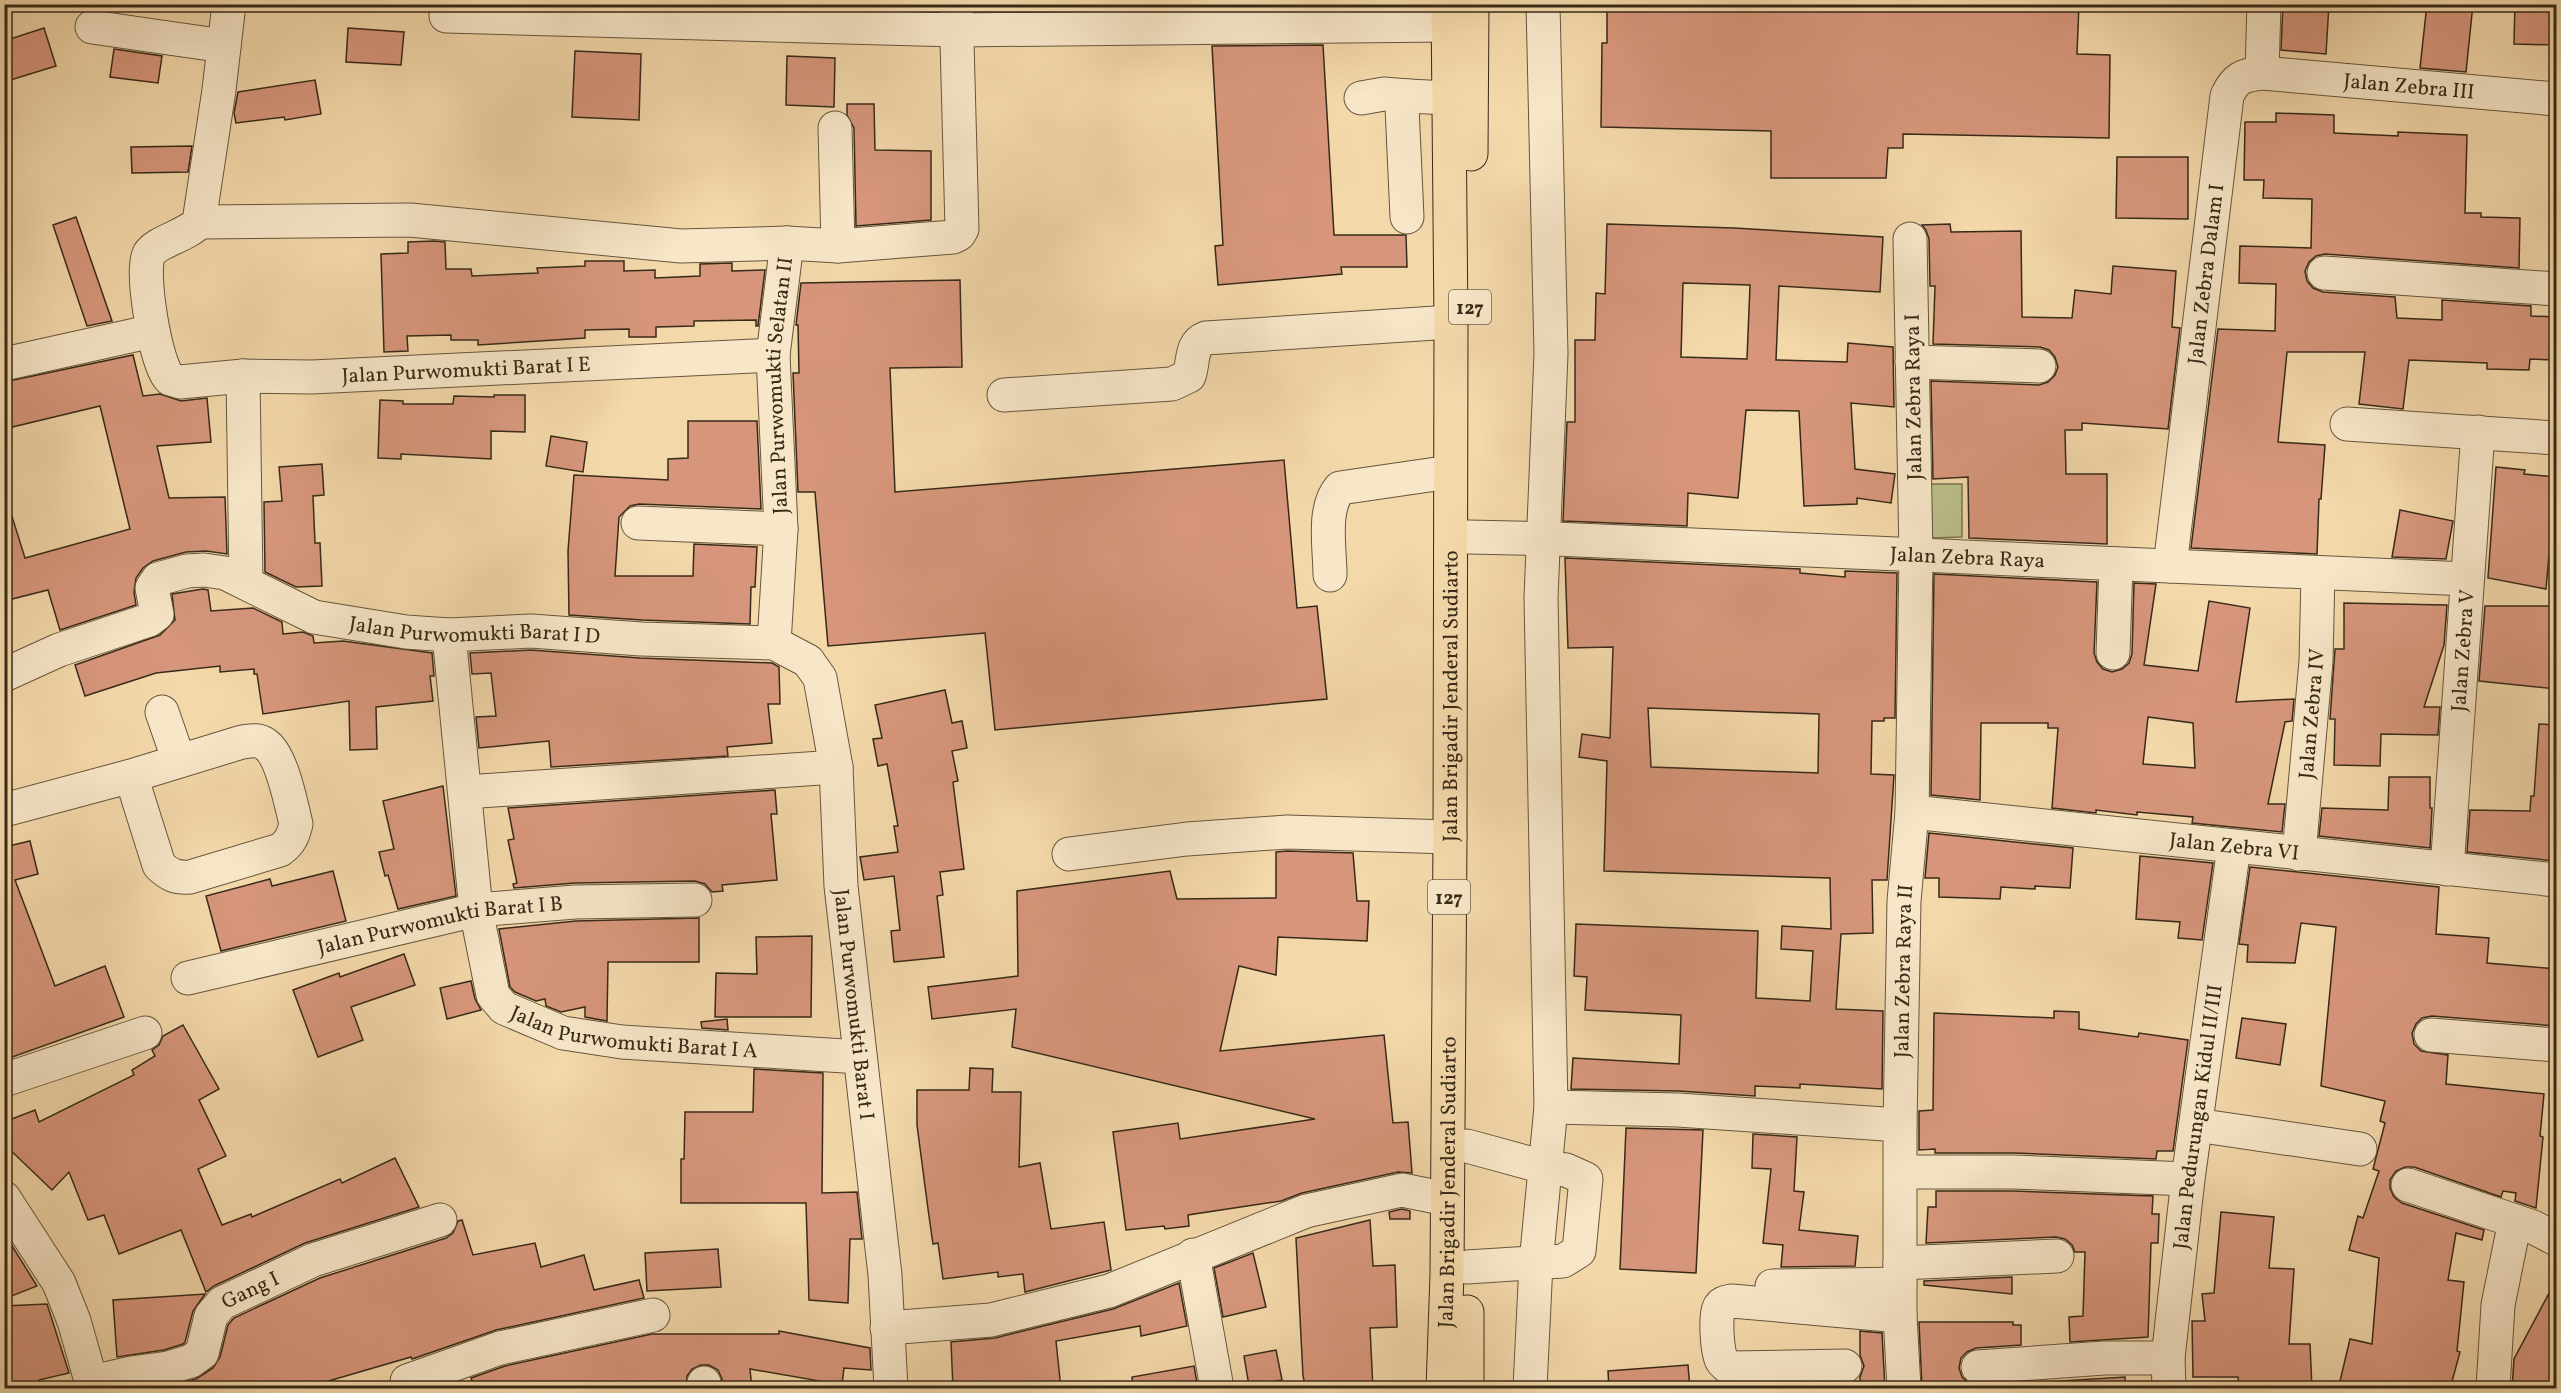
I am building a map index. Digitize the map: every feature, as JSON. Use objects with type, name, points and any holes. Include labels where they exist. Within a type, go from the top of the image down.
[{"type":"main road","name":"Jalan Brigadir Jenderal Sudiarto","points":[[1443,1389],[1447,1199],[1460,953],[1468,537],[1472,4]]},
{"type":"main road","name":"Jalan Brigadir Jenderal Sudiarto","points":[[1448,15],[1451,322],[1450,837],[1460,953],[1467,1146],[1467,1389]]},
{"type":"street","points":[[4,364],[153,331],[147,276],[149,253],[193,229],[199,222],[229,4]]},
{"type":"street","points":[[1530,1389],[1536,1263],[1547,1168],[1551,1107],[1541,598],[1551,354],[1543,4]]},
{"type":"street","points":[[2262,73],[2264,4]]},
{"type":"street","points":[[446,16],[1448,15]]},
{"type":"street","name":"Jalan Purwomukti Selatan II","points":[[774,642],[781,529],[773,355],[787,243],[838,246],[952,237],[959,234],[962,229],[956,17]]},
{"type":"street","points":[[92,27],[224,46]]},
{"type":"street","name":"Jalan Zebra III","points":[[2262,73],[2556,99]]},
{"type":"street","name":"Jalan Zebra Dalam I","points":[[2170,566],[2227,96],[2237,78],[2244,74],[2262,73]]},
{"type":"street","points":[[1361,98],[1384,94],[1448,98]]},
{"type":"street","points":[[1407,218],[1401,122],[1402,107],[1408,96]]},
{"type":"street","points":[[835,128],[838,246]]},
{"type":"street","points":[[199,222],[410,220],[681,246],[787,243]]},
{"type":"street","name":"Jalan Zebra Raya I","points":[[1910,239],[1916,555]]},
{"type":"street","points":[[2324,273],[2556,289]]},
{"type":"street","points":[[1004,395],[1172,384],[1189,376],[1194,347],[1199,340],[1206,338],[1451,322]]},
{"type":"street","name":"Jalan Purwomukti Barat I E","points":[[153,331],[164,372],[170,379],[180,382],[243,376],[312,377],[773,355]]},
{"type":"street","points":[[1912,362],[2038,366]]},
{"type":"street","points":[[243,376],[246,583]]},
{"type":"street","points":[[2347,424],[2556,438]]},
{"type":"street","name":"Jalan Zebra V","points":[[2447,869],[2478,432]]},
{"type":"street","points":[[1330,575],[1329,515],[1332,498],[1340,488],[1450,472]]},
{"type":"street","points":[[638,523],[781,529]]},
{"type":"street","name":"Jalan Zebra Raya","points":[[1468,537],[2467,579]]},
{"type":"street","name":"Jalan Zebra Raya II","points":[[1904,1389],[1900,1316],[1900,1125],[1904,901],[1912,812],[1916,555]]},
{"type":"street","points":[[2114,653],[2116,564]]},
{"type":"street","name":"Jalan Purwomukti Barat I D","points":[[4,675],[59,650],[149,620],[157,614],[158,609],[152,588],[154,583],[163,576],[204,570],[225,573],[314,617],[406,632],[449,635],[531,631],[641,639],[774,642]]},
{"type":"street","name":"Jalan Zebra IV","points":[[2299,854],[2316,661],[2318,573]]},
{"type":"street","name":"Jalan Purwomukti Barat I A","points":[[449,635],[477,910],[493,995],[504,1008],[563,1033],[622,1042],[860,1057]]},
{"type":"street","name":"Jalan Purwomukti Barat I","points":[[774,642],[808,661],[820,678],[836,768],[841,886],[885,1275],[891,1389]]},
{"type":"street","points":[[162,712],[179,761]]},
{"type":"street","points":[[4,810],[255,740],[266,744],[274,754],[296,824],[289,843],[280,850],[190,877],[178,878],[168,874],[159,865],[131,776]]},
{"type":"street","points":[[465,792],[836,768]]},
{"type":"street","name":"Jalan Zebra VI","points":[[1912,812],[2556,880]]},
{"type":"street","points":[[1069,854],[1187,839],[1287,832],[1450,837]]},
{"type":"street","name":"Jalan Pedurungan Kidul II/III","points":[[2169,1373],[2188,1179],[2234,847]]},
{"type":"street","name":"Jalan Purwomukti Barat I B","points":[[188,978],[477,910],[575,902],[695,900]]},
{"type":"street","points":[[4,1080],[145,1033]]},
{"type":"street","points":[[2430,1035],[2556,1045]]},
{"type":"street","points":[[1551,1107],[1702,1111],[1900,1125]]},
{"type":"street","points":[[2196,1125],[2360,1149]]},
{"type":"street","points":[[1467,1146],[1547,1168]]},
{"type":"street","points":[[1901,1172],[2013,1172],[2188,1179]]},
{"type":"street","points":[[2408,1185],[2515,1221],[2556,1239],[2556,1233]]},
{"type":"street","points":[[886,1328],[991,1320],[1108,1291],[1306,1211],[1402,1190],[1447,1199]]},
{"type":"street","points":[[4,1198],[58,1283],[74,1321],[92,1385]]},
{"type":"street","name":"Gang I","points":[[92,1385],[131,1373],[168,1368],[191,1361],[202,1353],[211,1316],[222,1303],[313,1260],[440,1220]]},
{"type":"street","points":[[2493,1389],[2498,1305],[2515,1221]]},
{"type":"street","points":[[1193,1255],[1217,1389]]},
{"type":"street","points":[[1772,1286],[2057,1256]]},
{"type":"street","points":[[1467,1267],[1536,1263]]},
{"type":"street","points":[[1845,1366],[1730,1368],[1722,1362],[1719,1352],[1717,1317],[1719,1308],[1722,1304],[1738,1301],[1900,1316]]},
{"type":"street","points":[[398,1386],[500,1348],[653,1316]]},
{"type":"street","points":[[1978,1366],[2104,1358],[2169,1373]]},
{"type":"green space","points":[[1931,484],[1962,484],[1962,537],[1932,538]]},
{"type":"building","points":[[1209,4],[1321,4],[1321,8],[1210,9]]},
{"type":"building","points":[[1607,4],[2079,4],[2077,54],[2110,55],[2109,138],[1903,134],[1903,148],[1888,148],[1886,178],[1771,178],[1771,131],[1601,127],[1602,43],[1607,43]]},
{"type":"building","points":[[2283,4],[2329,4],[2326,54],[2281,50]]},
{"type":"building","points":[[2427,4],[2473,4],[2466,72],[2420,68]]},
{"type":"building","points":[[2515,4],[2556,4],[2556,45],[2514,44]]},
{"type":"building","points":[[44,28],[56,66],[4,82],[4,41]]},
{"type":"building","points":[[348,28],[404,32],[401,65],[346,62]]},
{"type":"building","points":[[1323,45],[1334,235],[1406,235],[1407,267],[1341,267],[1342,274],[1218,285],[1215,246],[1223,245],[1212,46]]},
{"type":"building","points":[[114,49],[162,56],[158,83],[110,77]]},
{"type":"building","points":[[575,51],[641,54],[639,120],[572,117]]},
{"type":"building","points":[[787,56],[835,58],[834,107],[786,105]]},
{"type":"building","points":[[315,80],[321,114],[285,120],[284,117],[236,123],[234,113],[238,92]]},
{"type":"building","points":[[847,104],[874,104],[875,150],[931,151],[931,220],[856,226],[854,128],[847,115]]},
{"type":"building","points":[[2276,113],[2334,115],[2334,133],[2398,136],[2398,132],[2467,135],[2465,213],[2481,213],[2481,217],[2520,218],[2519,268],[2325,254],[2316,256],[2309,262],[2305,271],[2307,281],[2313,288],[2323,292],[2395,297],[2397,318],[2442,320],[2442,300],[2531,306],[2531,316],[2556,317],[2556,360],[2530,359],[2529,370],[2487,369],[2487,363],[2409,360],[2403,409],[2359,404],[2365,352],[2287,352],[2278,442],[2325,445],[2321,499],[2319,499],[2317,554],[2191,548],[2218,329],[2275,331],[2276,284],[2239,283],[2240,246],[2311,248],[2312,199],[2263,198],[2264,180],[2244,180],[2245,122],[2276,122]]},
{"type":"building","points":[[192,146],[188,172],[132,173],[131,147]]},
{"type":"building","points":[[2117,157],[2188,157],[2188,219],[2116,218]]},
{"type":"building","points":[[76,217],[112,321],[87,326],[53,225]]},
{"type":"building","points":[[1607,224],[1734,228],[1883,237],[1880,292],[1779,286],[1776,360],[1847,362],[1848,343],[1893,347],[1894,407],[1851,403],[1855,469],[1895,474],[1891,503],[1857,498],[1857,504],[1804,506],[1799,411],[1746,410],[1738,498],[1688,493],[1687,526],[1563,521],[1567,422],[1575,422],[1575,340],[1595,340],[1596,293],[1605,294]],"holes":[[[1683,283],[1750,285],[1747,359],[1681,357]]]},
{"type":"building","points":[[1950,224],[1951,232],[2021,231],[2022,317],[2072,318],[2075,290],[2111,294],[2113,266],[2176,271],[2172,327],[2180,328],[2168,429],[2082,423],[2082,430],[2065,430],[2066,474],[2107,474],[2107,544],[1969,538],[1968,477],[1933,479],[1931,381],[2039,385],[2048,382],[2055,375],[2058,367],[2055,357],[2049,350],[2040,347],[1933,344],[1935,286],[1930,286],[1929,239],[1922,225]]},
{"type":"building","points":[[408,242],[445,242],[446,269],[471,269],[472,276],[538,273],[537,268],[585,266],[585,261],[624,261],[624,271],[655,270],[655,278],[700,276],[700,264],[732,263],[732,271],[765,270],[758,326],[756,326],[756,320],[694,321],[694,326],[656,327],[656,337],[629,337],[629,329],[585,330],[585,338],[478,345],[478,340],[451,340],[451,335],[407,336],[408,351],[384,352],[381,254],[408,253]]},
{"type":"building","points":[[960,280],[962,367],[890,368],[895,492],[1284,460],[1297,608],[1317,606],[1327,699],[995,730],[985,633],[828,646],[815,492],[798,492],[793,373],[799,373],[798,325],[796,325],[801,283]]},
{"type":"building","points":[[133,355],[143,396],[160,394],[181,401],[207,398],[211,442],[157,446],[169,498],[225,497],[227,554],[206,551],[186,552],[153,561],[143,568],[136,578],[134,592],[136,605],[60,630],[48,590],[8,600],[4,586],[4,511],[10,510],[25,558],[130,529],[100,406],[4,429],[4,382]]},
{"type":"building","points":[[494,395],[525,395],[525,432],[491,431],[491,459],[401,454],[401,459],[378,458],[380,400],[403,401],[403,404],[453,404],[454,396],[494,397]]},
{"type":"building","points":[[688,421],[757,421],[761,509],[639,504],[630,506],[619,517],[615,576],[693,576],[694,544],[757,547],[755,587],[751,587],[750,624],[569,615],[568,551],[574,475],[668,480],[668,459],[688,458]]},
{"type":"building","points":[[551,436],[587,442],[583,472],[546,466]]},
{"type":"building","points":[[322,464],[324,495],[313,496],[315,543],[320,543],[322,586],[296,587],[265,572],[264,502],[282,501],[279,467]]},
{"type":"building","points":[[2496,467],[2525,470],[2524,474],[2556,477],[2546,589],[2488,578]]},
{"type":"building","points":[[2400,510],[2453,521],[2446,559],[2392,557]]},
{"type":"building","points":[[1565,558],[1800,569],[1800,573],[1845,577],[1845,571],[1897,573],[1895,718],[1872,721],[1871,774],[1894,775],[1887,880],[1872,880],[1873,933],[1841,934],[1836,1009],[1883,1011],[1882,1089],[1800,1084],[1800,1088],[1755,1086],[1755,1096],[1678,1091],[1571,1089],[1573,1058],[1679,1064],[1681,1015],[1585,1010],[1587,977],[1574,976],[1576,924],[1758,931],[1756,998],[1810,1001],[1813,951],[1781,949],[1782,926],[1831,929],[1830,878],[1604,871],[1607,761],[1579,757],[1582,734],[1610,738],[1613,647],[1568,648]],"holes":[[[1648,708],[1819,714],[1818,773],[1651,767]]]},
{"type":"building","points":[[1934,574],[2097,582],[2094,653],[2103,669],[2112,672],[2122,669],[2129,663],[2132,654],[2134,583],[2156,584],[2144,665],[2198,671],[2209,601],[2250,608],[2236,702],[2294,699],[2292,721],[2285,722],[2268,804],[2285,804],[2282,832],[2192,823],[2193,817],[2137,812],[2137,815],[2096,810],[2096,813],[2052,808],[2058,728],[2048,728],[2048,723],[1981,723],[1980,800],[1931,795]],"holes":[[[2148,717],[2193,723],[2195,768],[2143,764]]]},
{"type":"building","points":[[208,590],[211,611],[253,608],[282,622],[283,634],[303,632],[313,636],[314,643],[343,641],[432,653],[434,676],[430,676],[433,701],[376,707],[377,749],[350,750],[349,701],[263,714],[257,674],[254,674],[254,669],[220,672],[220,666],[156,673],[85,696],[75,665],[160,635],[175,620],[172,594]]},
{"type":"building","points":[[2344,603],[2447,605],[2444,645],[2424,707],[2440,707],[2438,735],[2381,734],[2380,766],[2334,765],[2335,719],[2330,719],[2335,649],[2344,649]]},
{"type":"building","points":[[2485,606],[2556,606],[2556,689],[2479,681]]},
{"type":"building","points":[[531,650],[640,658],[772,663],[779,667],[780,704],[768,704],[772,743],[727,747],[728,756],[551,767],[549,741],[479,748],[476,717],[496,716],[491,673],[472,674],[470,653]]},
{"type":"building","points":[[945,690],[952,723],[962,721],[967,748],[952,751],[958,781],[953,782],[964,869],[940,872],[943,895],[937,896],[944,957],[894,962],[891,931],[900,930],[894,876],[864,880],[860,857],[898,852],[894,826],[898,826],[887,764],[878,766],[873,739],[882,738],[875,705]]},
{"type":"building","points":[[2539,724],[2556,725],[2556,861],[2467,852],[2470,810],[2530,811],[2531,796],[2534,796]]},
{"type":"building","points":[[2389,777],[2430,777],[2430,808],[2432,808],[2430,848],[2319,836],[2322,808],[2388,810]]},
{"type":"building","points":[[443,786],[456,896],[398,909],[388,875],[385,876],[379,852],[394,849],[383,801]]},
{"type":"building","points":[[775,790],[777,814],[771,814],[777,880],[722,885],[723,891],[712,892],[705,884],[695,881],[575,883],[514,888],[513,884],[517,883],[508,840],[514,839],[508,808]]},
{"type":"building","points":[[1929,833],[2073,848],[2070,888],[2001,887],[2000,899],[1939,897],[1939,878],[1925,878]]},
{"type":"building","points":[[30,841],[38,874],[15,880],[55,986],[105,966],[124,1017],[4,1060],[4,847]]},
{"type":"building","points":[[1276,852],[1353,853],[1357,901],[1369,901],[1367,941],[1278,937],[1276,975],[1239,966],[1220,1051],[1384,1035],[1393,1123],[1408,1122],[1412,1173],[1398,1172],[1302,1193],[1281,1201],[1188,1215],[1189,1226],[1126,1230],[1113,1132],[1178,1123],[1180,1139],[1315,1119],[1012,1047],[1016,1009],[932,1019],[928,987],[1018,976],[1017,891],[1170,871],[1177,899],[1276,898]]},
{"type":"building","points":[[2140,856],[2213,863],[2202,940],[2178,938],[2180,922],[2136,919]]},
{"type":"building","points":[[2250,867],[2439,887],[2436,934],[2489,938],[2487,963],[2556,969],[2556,1026],[2432,1016],[2422,1018],[2412,1033],[2414,1044],[2421,1051],[2448,1055],[2446,1084],[2544,1094],[2540,1136],[2543,1137],[2536,1208],[2515,1201],[2516,1193],[2503,1191],[2501,1197],[2414,1167],[2405,1167],[2396,1171],[2390,1180],[2390,1188],[2394,1197],[2402,1203],[2484,1230],[2482,1240],[2456,1233],[2448,1280],[2464,1282],[2457,1351],[2460,1352],[2450,1389],[2396,1389],[2340,1381],[2350,1339],[2372,1344],[2379,1258],[2349,1250],[2358,1216],[2363,1218],[2379,1171],[2373,1169],[2385,1123],[2380,1121],[2385,1101],[2321,1086],[2336,927],[2301,923],[2295,963],[2247,962],[2248,945],[2239,944]]},
{"type":"building","points":[[333,871],[346,921],[221,951],[206,896],[270,879],[272,886]]},
{"type":"building","points":[[699,918],[699,962],[608,962],[607,1021],[585,1017],[585,1007],[561,1012],[546,1006],[545,999],[536,1001],[515,992],[510,987],[499,929],[576,921]]},
{"type":"building","points":[[812,936],[811,1017],[715,1017],[716,973],[757,974],[756,937]]},
{"type":"building","points":[[404,954],[415,985],[351,1007],[363,1040],[318,1057],[293,990],[339,973],[340,977]]},
{"type":"building","points":[[471,981],[475,999],[481,1010],[447,1019],[440,988]]},
{"type":"building","points":[[2054,1011],[2079,1012],[2079,1029],[2138,1037],[2139,1033],[2188,1040],[2173,1151],[2157,1151],[2156,1159],[2014,1153],[1935,1153],[1935,1149],[1919,1150],[1919,1111],[1933,1110],[1934,1013],[2054,1018]]},
{"type":"building","points":[[2242,1018],[2286,1024],[2280,1065],[2236,1058]]},
{"type":"building","points":[[727,1019],[728,1030],[702,1028],[701,1022]]},
{"type":"building","points":[[183,1025],[219,1089],[199,1100],[226,1156],[198,1169],[222,1225],[251,1214],[252,1217],[340,1179],[342,1183],[395,1158],[419,1207],[305,1243],[214,1286],[206,1292],[181,1230],[119,1254],[104,1215],[88,1220],[69,1172],[52,1190],[4,1144],[4,1122],[35,1110],[39,1122],[134,1075],[132,1070],[155,1056],[152,1050],[159,1045],[163,1036]]},
{"type":"building","points":[[970,1068],[993,1069],[992,1092],[1021,1092],[1019,1167],[1040,1163],[1051,1229],[1104,1222],[1111,1270],[1025,1292],[1023,1274],[998,1277],[998,1272],[943,1279],[938,1243],[933,1244],[928,1209],[917,1125],[917,1090],[969,1090]]},
{"type":"building","points":[[754,1069],[823,1073],[822,1193],[857,1192],[862,1239],[850,1239],[848,1303],[809,1300],[806,1203],[681,1203],[681,1159],[684,1159],[685,1112],[753,1112]]},
{"type":"building","points":[[1626,1128],[1703,1130],[1696,1273],[1620,1269]]},
{"type":"building","points":[[1753,1134],[1797,1137],[1794,1191],[1804,1192],[1799,1230],[1858,1236],[1855,1266],[1781,1267],[1783,1245],[1763,1243],[1771,1169],[1752,1168]]},
{"type":"building","points":[[1936,1191],[2153,1196],[2152,1214],[2159,1214],[2158,1243],[2151,1243],[2148,1337],[2070,1342],[2069,1317],[2083,1316],[2085,1252],[2075,1252],[2072,1245],[2065,1239],[2056,1237],[1926,1243],[1928,1207],[1936,1207]]},
{"type":"building","points":[[1402,1209],[1410,1211],[1410,1219],[1390,1219],[1389,1212]]},
{"type":"building","points":[[2221,1212],[2274,1217],[2269,1268],[2294,1269],[2289,1344],[2310,1344],[2312,1389],[2239,1389],[2238,1377],[2193,1377],[2192,1321],[2205,1321],[2202,1294],[2214,1293]]},
{"type":"building","points":[[462,1220],[473,1255],[535,1243],[541,1267],[584,1255],[594,1290],[639,1280],[644,1298],[496,1330],[412,1359],[411,1357],[325,1382],[327,1389],[156,1389],[196,1379],[213,1368],[220,1357],[228,1325],[234,1318],[320,1278],[446,1238],[453,1233],[458,1221]]},
{"type":"building","points":[[1370,1220],[1373,1266],[1395,1265],[1397,1327],[1370,1328],[1373,1389],[1306,1389],[1303,1376],[1296,1238]]},
{"type":"building","points":[[4,1233],[37,1286],[4,1299]]},
{"type":"building","points":[[718,1249],[721,1287],[647,1291],[645,1253]]},
{"type":"building","points":[[1253,1253],[1266,1307],[1223,1317],[1214,1268]]},
{"type":"building","points":[[2012,1277],[2012,1294],[1924,1285],[1924,1281]]},
{"type":"building","points":[[2556,1280],[2556,1389],[2512,1389],[2514,1359]]},
{"type":"building","points":[[1179,1283],[1187,1326],[1141,1336],[1140,1326],[1056,1341],[1061,1389],[953,1389],[951,1342],[995,1338],[1113,1309]]},
{"type":"building","points":[[205,1294],[193,1311],[183,1344],[164,1350],[117,1357],[113,1300]]},
{"type":"building","points":[[47,1304],[69,1373],[39,1380],[42,1389],[4,1389],[4,1306]]},
{"type":"building","points":[[1919,1322],[2013,1322],[2013,1325],[2021,1325],[2021,1345],[1976,1348],[1961,1358],[1959,1368],[1962,1377],[1970,1384],[1979,1386],[2125,1377],[2126,1389],[1922,1389]]},
{"type":"building","points":[[779,1331],[870,1348],[871,1370],[844,1368],[842,1385],[750,1369],[752,1389],[723,1389],[718,1370],[709,1365],[701,1365],[692,1369],[687,1376],[686,1389],[475,1389],[471,1378],[505,1366],[652,1334],[779,1334]]},
{"type":"building","points":[[1860,1331],[1882,1333],[1885,1389],[1860,1389],[1860,1377],[1864,1366],[1860,1355]]},
{"type":"building","points":[[1276,1350],[1282,1380],[1249,1386],[1244,1356]]},
{"type":"building","points":[[1688,1365],[1690,1389],[1609,1389],[1608,1371]]},
{"type":"building","points":[[1194,1366],[1198,1389],[1133,1389],[1132,1377]]}]
